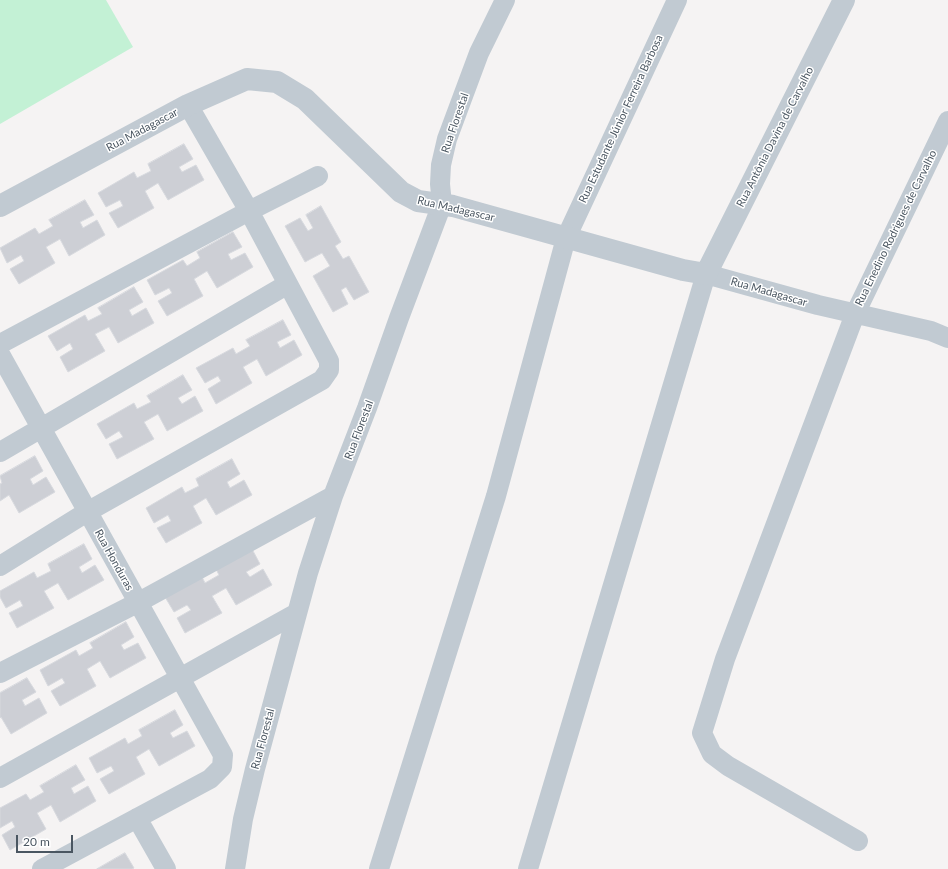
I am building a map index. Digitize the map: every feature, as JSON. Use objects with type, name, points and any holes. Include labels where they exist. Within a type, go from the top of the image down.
[{"type":"street","name":"Rua Florestal","points":[[236,869],[243,819],[255,768],[308,573],[333,496],[442,204],[440,184],[441,165],[448,139],[479,53],[505,0]]},
{"type":"street","name":"Rua Estudante Júnior Ferreira Barbosa","points":[[379,869],[496,496],[566,238],[677,0]]},
{"type":"street","name":"Rua Antônia Davina de Carvalho","points":[[706,274],[844,0]]},
{"type":"street","name":"Rua Madagascar","points":[[0,206],[188,105],[247,79],[277,82],[305,98],[401,192],[418,202],[442,204],[683,270],[706,274],[818,306],[931,331],[948,338]]},
{"type":"street","points":[[0,566],[88,512],[322,380],[327,375],[330,366],[329,361],[249,211],[188,105]]},
{"type":"street","name":"Rua Enedino Rodrigues de Carvalho","points":[[858,841],[728,766],[712,754],[702,733],[725,659],[855,314],[948,121]]},
{"type":"street","points":[[0,344],[249,211],[318,176]]},
{"type":"street","points":[[528,869],[706,274]]},
{"type":"street","points":[[0,452],[288,284]]},
{"type":"street","name":"Rua Honduras","points":[[0,354],[137,603],[223,755],[222,767],[210,779],[137,818]]},
{"type":"street","points":[[0,673],[137,603],[333,496]]},
{"type":"street","points":[[0,778],[297,613]]},
{"type":"street","points":[[42,869],[137,818],[166,869]]},
{"type":"green space","points":[[0,0],[106,0],[133,47],[0,124]]},
{"type":"building","points":[[184,144],[193,159],[179,167],[182,172],[196,165],[204,180],[168,200],[158,183],[145,191],[154,208],[118,228],[109,213],[123,206],[120,200],[106,207],[98,193],[134,172],[137,178],[151,171],[148,164]]},
{"type":"building","points":[[85,200],[94,215],[80,222],[83,228],[97,220],[105,235],[69,256],[60,239],[46,247],[55,263],[19,284],[10,269],[24,261],[21,255],[7,263],[0,248],[35,228],[39,234],[53,226],[49,220]]},
{"type":"building","points":[[321,206],[341,242],[335,246],[343,259],[349,256],[369,292],[354,300],[346,287],[341,290],[348,304],[333,312],[313,276],[330,266],[322,253],[305,262],[285,226],[300,218],[308,231],[313,228],[306,215]]},
{"type":"building","points":[[233,232],[242,247],[228,254],[231,260],[245,253],[253,267],[217,288],[207,271],[194,279],[203,296],[167,316],[158,301],[172,293],[169,288],[155,295],[147,280],[183,260],[187,266],[200,258],[197,252]]},
{"type":"building","points":[[134,287],[143,302],[129,310],[132,316],[146,308],[154,323],[118,343],[109,327],[95,334],[105,351],[68,372],[60,357],[73,349],[70,343],[57,351],[48,336],[85,315],[88,321],[102,314],[98,308]]},
{"type":"building","points":[[283,320],[291,335],[277,342],[280,348],[294,340],[302,355],[266,376],[257,359],[243,367],[252,383],[216,404],[208,389],[221,381],[218,376],[205,383],[196,368],[233,348],[236,354],[250,346],[246,340]]},
{"type":"building","points":[[183,375],[192,390],[178,398],[182,404],[195,396],[203,411],[167,431],[158,414],[144,422],[154,439],[117,459],[109,444],[123,437],[119,431],[106,439],[97,424],[134,403],[137,409],[151,402],[147,396]]},
{"type":"building","points":[[35,456],[43,471],[30,479],[33,485],[46,477],[55,492],[19,513],[9,495],[0,501],[0,484],[2,483],[0,476]]},
{"type":"building","points":[[232,459],[240,474],[227,482],[230,488],[244,480],[252,495],[216,515],[206,498],[193,506],[202,523],[166,543],[157,528],[171,521],[168,515],[154,523],[146,508],[182,487],[185,493],[199,486],[196,479]]},
{"type":"building","points":[[84,544],[92,559],[79,567],[82,573],[95,565],[104,580],[68,600],[58,583],[44,591],[54,608],[17,628],[9,613],[23,606],[20,600],[6,608],[0,597],[0,591],[34,572],[37,578],[51,571],[48,564]]},
{"type":"building","points":[[252,549],[260,564],[246,572],[250,577],[263,569],[272,585],[236,605],[226,588],[212,596],[222,613],[185,633],[177,618],[191,610],[187,605],[174,612],[165,597],[202,577],[205,583],[219,575],[216,569]]},
{"type":"building","points":[[126,622],[134,637],[121,645],[124,650],[138,643],[146,658],[110,678],[100,661],[87,669],[96,686],[60,706],[51,691],[65,683],[62,678],[48,686],[40,670],[76,650],[79,656],[93,648],[90,643]]},
{"type":"building","points":[[27,678],[36,692],[22,700],[25,706],[39,698],[47,713],[11,734],[1,717],[0,718],[0,693]]},
{"type":"building","points":[[175,710],[183,725],[170,733],[173,738],[187,731],[195,746],[159,766],[149,749],[136,757],[145,774],[109,794],[100,779],[114,771],[111,766],[97,773],[89,758],[125,738],[128,744],[142,736],[139,730]]},
{"type":"building","points":[[76,765],[85,780],[71,788],[74,794],[88,786],[96,801],[60,822],[51,805],[37,813],[46,829],[10,850],[2,835],[15,827],[12,821],[0,828],[0,808],[26,794],[30,800],[44,792],[40,786]]},
{"type":"building","points":[[125,853],[134,868],[97,869]]}]
